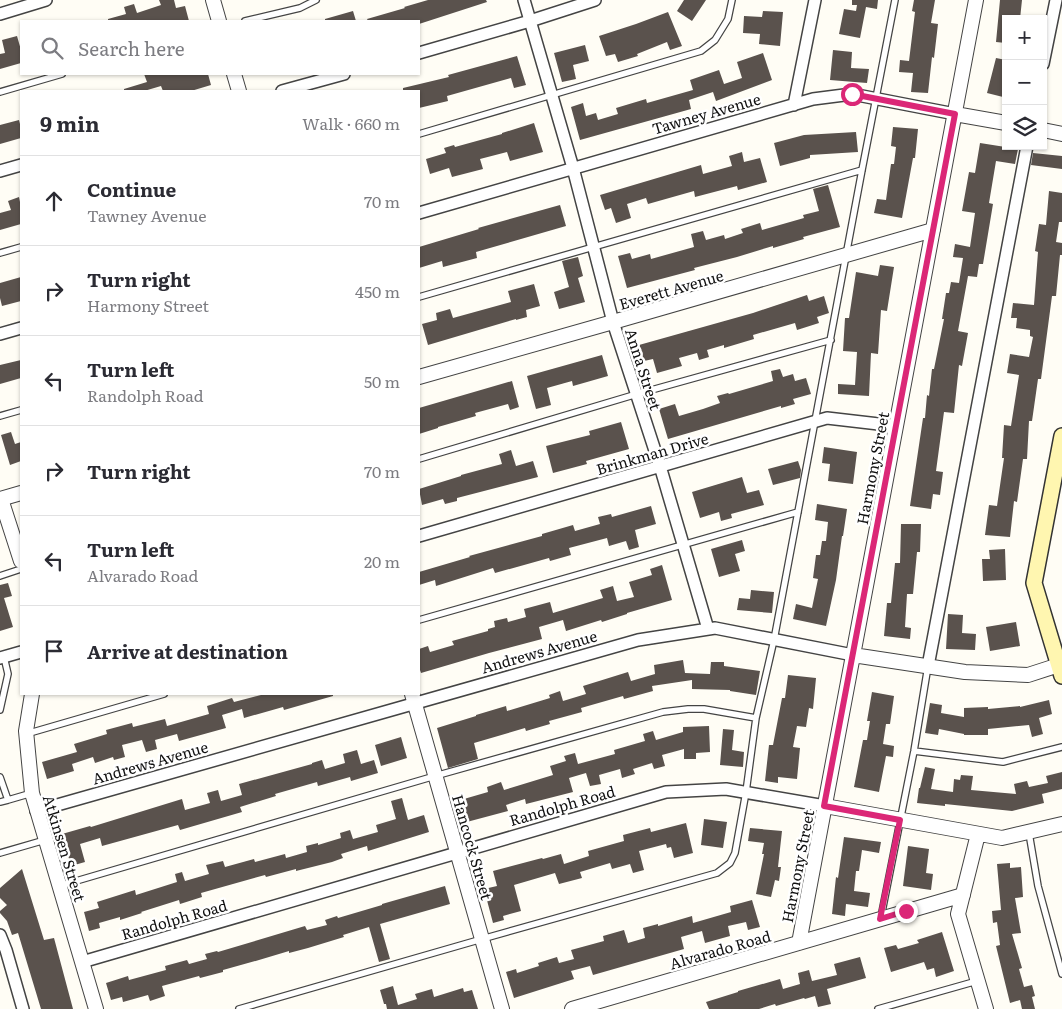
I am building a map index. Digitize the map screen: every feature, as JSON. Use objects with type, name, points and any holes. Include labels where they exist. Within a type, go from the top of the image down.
[{"type":"main road","points":[[1061,669],[1034,583],[1059,473],[1062,436]]},
{"type":"street","points":[[0,14],[33,2],[46,0]]},
{"type":"street","points":[[213,0],[219,20]]},
{"type":"street","name":"Anna Street","points":[[524,0],[573,168],[613,322],[660,466],[708,629]]},
{"type":"street","points":[[420,53],[530,21],[594,0]]},
{"type":"street","points":[[794,105],[815,0]]},
{"type":"street","name":"Harmony Street","points":[[799,943],[976,0]]},
{"type":"street","points":[[1044,60],[1056,0]]},
{"type":"street","points":[[234,75],[239,90]]},
{"type":"street","points":[[286,90],[340,75]]},
{"type":"street","name":"Tawney Avenue","points":[[420,213],[813,99],[852,94],[1002,122]]},
{"type":"street","points":[[1047,131],[1062,134]]},
{"type":"street","points":[[928,666],[1026,150]]},
{"type":"street","points":[[0,171],[20,165]]},
{"type":"street","name":"Everett Avenue","points":[[420,377],[933,230]]},
{"type":"street","points":[[0,334],[20,328]]},
{"type":"street","name":"Brinkman Drive","points":[[420,536],[828,418],[896,426]]},
{"type":"street","points":[[20,493],[0,498],[20,558]]},
{"type":"street","name":"Andrews Avenue","points":[[36,811],[413,698],[638,640],[715,628],[853,655],[965,672],[1028,674],[1061,669]]},
{"type":"street","points":[[2,658],[20,652]]},
{"type":"street","name":"Atkinsen Street","points":[[32,695],[26,734],[32,793],[96,1009]]},
{"type":"street","name":"Hancock Street","points":[[413,698],[502,1009]]},
{"type":"street","name":"Randolph Road","points":[[82,962],[666,792],[726,789],[1002,838],[1062,824]]},
{"type":"street","points":[[978,834],[958,914],[986,1009]]},
{"type":"street","name":"Alvarado Road","points":[[572,1009],[963,895]]},
{"type":"street","points":[[1,939],[23,1009]]},
{"type":"lane","points":[[249,20],[300,8],[316,0]]},
{"type":"lane","points":[[420,134],[701,51],[716,40],[728,19],[732,0]]},
{"type":"lane","points":[[239,1009],[717,873],[730,863],[735,853],[756,718],[774,640],[895,0]]},
{"type":"lane","points":[[0,92],[59,75]]},
{"type":"lane","points":[[420,297],[862,170]]},
{"type":"lane","points":[[0,253],[20,247]]},
{"type":"lane","points":[[420,459],[637,394],[830,340]]},
{"type":"lane","points":[[0,416],[20,410]]},
{"type":"lane","points":[[420,620],[798,512]]},
{"type":"lane","points":[[0,576],[20,570]]},
{"type":"lane","points":[[0,710],[8,674],[2,658]]},
{"type":"lane","points":[[880,919],[914,751],[928,666]]},
{"type":"lane","points":[[26,734],[161,695]]},
{"type":"lane","points":[[59,886],[435,776],[663,712],[704,709],[756,718]]},
{"type":"lane","points":[[914,751],[1003,762],[1062,747]]},
{"type":"lane","points":[[0,777],[8,800]]},
{"type":"lane","points":[[0,802],[32,793]]},
{"type":"lane","points":[[1028,832],[1038,886],[1062,974]]},
{"type":"lane","points":[[0,853],[45,840]]},
{"type":"lane","points":[[878,1009],[978,981]]},
{"type":"building","points":[[159,0],[174,0],[176,8],[185,6],[189,20],[108,20],[126,14],[124,7],[134,4],[137,13],[161,5]]},
{"type":"building","points":[[428,0],[486,0],[487,2],[420,24],[420,20],[367,19]]},
{"type":"building","points":[[684,0],[706,0],[692,21],[677,11]]},
{"type":"building","points":[[852,0],[878,0],[877,9],[866,7],[860,38],[839,34],[844,9],[856,11],[857,5],[852,5]]},
{"type":"building","points":[[914,0],[935,0],[931,23],[938,24],[928,93],[911,92],[913,73],[899,72],[900,60],[909,61],[915,12],[912,11]]},
{"type":"building","points":[[1000,0],[1022,0],[1020,15],[1002,15],[1002,43],[996,42]]},
{"type":"building","points":[[353,11],[356,20],[325,20]]},
{"type":"building","points":[[763,11],[783,12],[780,46],[759,44],[760,34],[743,33],[744,16],[762,17]]},
{"type":"building","points":[[668,12],[682,46],[670,50],[667,42],[637,54],[638,56],[618,62],[615,54],[606,56],[599,36]]},
{"type":"building","points":[[17,36],[20,46],[20,63],[0,69],[0,54],[5,53],[2,40]]},
{"type":"building","points":[[585,45],[589,61],[573,65],[576,79],[562,82],[554,53]]},
{"type":"building","points":[[833,50],[852,52],[851,68],[869,69],[867,83],[830,80]]},
{"type":"building","points":[[763,53],[772,80],[716,101],[713,92],[689,100],[691,109],[580,140],[571,107],[583,103],[586,116],[596,113],[598,120],[618,114],[616,108],[646,99],[647,103],[693,90],[690,80],[719,70],[724,84],[742,78],[737,62]]},
{"type":"building","points":[[517,56],[526,85],[514,88],[511,78],[447,96],[448,101],[420,108],[420,90],[403,90],[403,88],[449,77],[448,75]]},
{"type":"building","points":[[996,58],[1002,59],[1002,97],[987,93]]},
{"type":"building","points":[[144,75],[208,75],[211,85],[194,90],[163,90],[161,86],[147,90],[124,90],[147,82]]},
{"type":"building","points":[[19,120],[20,138],[0,144],[0,125]]},
{"type":"building","points":[[534,123],[543,152],[510,161],[507,152],[480,159],[483,169],[452,177],[449,168],[430,174],[426,159],[446,153],[444,148],[454,145],[455,147],[502,134]]},
{"type":"building","points":[[893,127],[918,129],[915,158],[913,158],[902,218],[874,213],[877,199],[886,200],[891,164],[894,164],[896,147],[891,146]]},
{"type":"building","points":[[856,132],[858,152],[810,155],[810,158],[780,166],[774,143],[804,135]]},
{"type":"building","points":[[980,143],[1002,146],[1002,150],[1018,150],[1015,164],[996,161],[989,203],[993,204],[983,264],[979,264],[977,277],[968,276],[958,331],[968,333],[962,366],[959,365],[954,413],[944,412],[936,471],[943,472],[940,495],[933,494],[931,509],[910,506],[923,418],[925,418],[927,395],[929,396],[932,369],[934,369],[944,319],[942,319],[946,293],[949,293],[951,282],[959,283],[963,258],[953,257],[955,244],[970,247],[975,213],[962,211],[969,172],[975,173]]},
{"type":"building","points":[[742,152],[744,162],[760,158],[767,182],[738,190],[737,186],[695,197],[694,191],[648,204],[646,198],[627,204],[631,218],[616,223],[611,208],[605,210],[600,195],[701,165],[703,174],[732,166],[729,156]]},
{"type":"building","points":[[1033,153],[1062,156],[1062,169],[1031,165]]},
{"type":"building","points":[[828,185],[840,227],[803,237],[804,239],[773,248],[773,246],[694,268],[695,270],[627,288],[618,256],[630,253],[632,259],[650,254],[651,259],[694,247],[691,234],[703,231],[706,240],[724,235],[725,239],[743,233],[741,229],[760,223],[762,230],[804,218],[803,215],[819,211],[813,189]]},
{"type":"building","points":[[1049,191],[1062,193],[1062,222],[1059,222],[1056,242],[1062,243],[1062,255],[1060,255],[1056,296],[1052,296],[1041,379],[1038,379],[1032,421],[1029,421],[1027,459],[1023,459],[1017,502],[1014,501],[1010,537],[985,535],[989,505],[997,506],[1004,458],[1002,458],[1004,425],[1011,426],[1019,375],[1007,373],[1010,354],[1029,357],[1033,337],[1030,336],[1030,330],[1016,328],[1017,318],[1011,318],[1013,303],[1034,305],[1038,252],[1035,251],[1039,224],[1046,225]]},
{"type":"building","points":[[19,197],[20,224],[0,230],[0,213],[11,210],[8,201]]},
{"type":"building","points":[[560,205],[566,226],[476,252],[477,258],[443,267],[442,261],[420,268],[420,247]]},
{"type":"building","points":[[578,257],[583,276],[578,278],[585,302],[559,309],[554,292],[569,287],[562,261]]},
{"type":"building","points":[[880,265],[894,267],[887,311],[881,310],[878,354],[871,353],[869,396],[838,394],[838,384],[855,385],[857,352],[843,351],[845,318],[849,318],[856,272],[878,276]]},
{"type":"building","points":[[20,277],[20,301],[2,306],[0,283]]},
{"type":"building","points":[[534,284],[540,306],[526,310],[527,317],[428,345],[422,324],[437,320],[436,313],[450,309],[453,318],[511,302],[508,291]]},
{"type":"building","points":[[807,295],[809,301],[824,296],[829,313],[817,317],[819,323],[797,330],[795,323],[753,335],[754,339],[724,348],[724,345],[707,350],[709,357],[699,360],[697,353],[679,358],[682,366],[657,373],[653,359],[644,361],[639,345],[753,313]]},
{"type":"building","points":[[602,355],[608,376],[573,386],[572,381],[547,388],[551,405],[536,409],[527,376]]},
{"type":"building","points":[[20,360],[20,378],[0,384],[0,365]]},
{"type":"building","points":[[780,369],[783,377],[793,374],[795,381],[806,378],[811,394],[793,399],[795,404],[781,408],[781,406],[668,439],[659,409],[675,404],[679,416],[703,409],[720,403],[717,396],[773,381],[771,371]]},
{"type":"building","points":[[512,381],[519,407],[510,410],[508,404],[475,413],[476,416],[420,434],[420,408]]},
{"type":"building","points":[[621,422],[629,449],[586,461],[587,464],[553,473],[546,446],[590,435],[589,431]]},
{"type":"building","points":[[11,432],[15,444],[20,442],[20,461],[10,465],[1,435]]},
{"type":"building","points":[[824,447],[857,452],[853,484],[828,481],[830,464],[822,463]]},
{"type":"building","points":[[511,450],[516,466],[533,461],[538,477],[457,498],[457,501],[445,504],[443,499],[422,505],[420,489],[502,464],[499,454]]},
{"type":"building","points":[[798,461],[801,470],[800,478],[773,485],[768,469]]},
{"type":"building","points":[[742,477],[747,493],[759,490],[764,505],[731,514],[732,518],[721,521],[719,512],[700,518],[692,492]]},
{"type":"building","points":[[817,504],[847,509],[836,580],[826,626],[793,619],[796,604],[812,608],[818,579],[813,578],[816,555],[820,555],[822,541],[826,541],[828,522],[815,520]]},
{"type":"building","points":[[651,506],[656,524],[635,530],[639,547],[629,550],[626,541],[609,546],[607,538],[569,548],[571,555],[550,561],[549,558],[495,573],[493,568],[436,586],[435,580],[420,585],[420,572],[573,525],[575,531],[600,524],[598,517],[611,514],[612,517]]},
{"type":"building","points":[[901,524],[921,524],[920,552],[917,552],[913,594],[907,594],[905,627],[911,628],[910,639],[884,636],[887,603],[891,603],[895,563],[900,563]]},
{"type":"building","points":[[742,540],[745,551],[735,554],[740,571],[719,577],[711,549]]},
{"type":"building","points":[[1005,549],[1006,580],[983,581],[982,559],[990,559],[989,550]]},
{"type":"building","points":[[662,565],[672,600],[566,631],[563,620],[539,627],[542,639],[421,673],[420,649],[428,646],[430,652],[454,645],[452,641],[488,631],[488,629],[495,627],[494,621],[507,618],[508,622],[526,617],[524,609],[550,602],[553,613],[603,598],[600,590],[613,586],[617,601],[634,597],[629,582],[652,575],[650,569]]},
{"type":"building","points":[[8,583],[12,596],[4,598],[13,627],[0,631],[0,585]]},
{"type":"building","points":[[751,590],[774,592],[772,613],[737,610],[739,598],[750,599]]},
{"type":"building","points":[[948,614],[963,615],[962,633],[976,634],[975,650],[946,649]]},
{"type":"building","points":[[1016,622],[1020,646],[990,651],[986,627]]},
{"type":"building","points":[[683,660],[685,673],[710,674],[711,662],[724,662],[724,666],[760,671],[756,695],[730,690],[692,689],[692,680],[652,686],[653,691],[624,699],[623,696],[581,708],[582,712],[549,721],[550,724],[526,731],[525,728],[474,743],[478,759],[448,768],[437,728],[506,706],[507,711],[550,698],[549,695],[560,691],[563,701],[586,694],[583,686],[628,672],[631,681],[655,674],[654,665]]},
{"type":"building","points":[[788,675],[816,678],[813,709],[809,708],[806,727],[797,726],[793,747],[800,748],[797,779],[778,777],[778,783],[765,781],[769,745],[773,745],[782,698],[785,698]]},
{"type":"building","points":[[872,692],[894,696],[890,724],[886,724],[883,744],[894,746],[893,757],[886,756],[879,792],[854,787],[863,740],[867,740],[870,721],[867,721]]},
{"type":"building","points":[[261,695],[333,695],[284,710],[283,707],[244,718],[242,709],[222,715],[226,728],[179,741],[177,734],[155,740],[157,749],[146,752],[142,740],[122,745],[125,757],[114,760],[113,757],[95,763],[93,757],[72,764],[74,771],[47,779],[42,762],[77,752],[74,744],[107,734],[106,730],[132,723],[133,727],[165,719],[167,726],[209,714],[207,706],[232,698],[234,702]]},
{"type":"building","points":[[1049,700],[1052,714],[1039,718],[1043,734],[1032,737],[1029,725],[988,729],[988,735],[964,735],[939,729],[938,735],[925,733],[930,703],[942,705],[941,713],[964,717],[964,708],[1020,707]]},
{"type":"building","points":[[709,726],[710,752],[696,753],[696,759],[684,759],[684,749],[662,755],[665,766],[654,769],[652,763],[633,769],[635,774],[622,778],[620,769],[599,775],[601,784],[590,786],[586,773],[569,778],[573,792],[526,804],[525,799],[506,805],[508,811],[463,823],[457,801],[488,792],[487,787],[501,782],[504,790],[553,775],[550,766],[566,761],[564,756],[575,753],[578,764],[615,754],[614,750],[645,741],[643,734],[653,731],[656,740],[683,732],[683,727]]},
{"type":"building","points":[[723,729],[734,730],[732,750],[744,752],[743,767],[720,765]]},
{"type":"building","points":[[401,737],[407,758],[381,766],[375,745]]},
{"type":"building","points":[[357,750],[361,764],[374,760],[378,773],[351,781],[350,777],[318,786],[317,782],[275,794],[276,796],[240,807],[242,812],[180,830],[178,825],[102,846],[100,838],[80,844],[85,862],[71,866],[62,834],[182,799],[185,810],[210,803],[207,793],[218,790],[221,801],[242,795],[239,784],[322,760],[325,769],[345,763],[343,754]]},
{"type":"building","points":[[925,767],[935,769],[931,789],[953,792],[954,779],[960,780],[961,775],[973,776],[971,790],[1016,794],[1014,784],[1027,781],[1029,787],[1048,783],[1046,776],[1062,772],[1062,789],[1042,794],[1044,803],[1012,811],[917,803]]},
{"type":"building","points":[[402,798],[408,820],[424,815],[429,832],[368,851],[367,846],[341,854],[343,858],[332,862],[266,877],[265,875],[201,893],[202,897],[180,904],[179,900],[120,920],[120,917],[99,923],[100,928],[89,931],[84,912],[99,908],[97,902],[135,890],[136,895],[177,882],[175,874],[182,872],[185,881],[209,874],[206,865],[223,861],[225,867],[254,859],[255,862],[285,854],[286,858],[307,852],[306,846],[318,843],[318,845],[341,838],[340,833],[350,830],[353,839],[378,832],[376,825],[396,819],[391,801]]},
{"type":"building","points":[[704,819],[727,822],[723,848],[701,845]]},
{"type":"building","points":[[686,823],[693,853],[674,858],[671,847],[667,848],[666,844],[639,851],[644,870],[633,873],[630,864],[612,869],[610,863],[580,872],[582,878],[559,884],[555,873],[514,885],[521,911],[503,916],[504,920],[493,923],[484,889],[497,886],[493,871],[561,854],[564,864],[589,856],[588,851],[624,841],[623,835],[650,828],[651,832]]},
{"type":"building","points":[[750,828],[782,831],[778,867],[781,867],[779,881],[775,880],[771,897],[756,894],[764,854],[762,854],[764,843],[748,841]]},
{"type":"building","points":[[844,837],[881,842],[879,853],[862,850],[859,871],[856,871],[854,891],[870,893],[868,907],[846,904],[845,916],[832,914],[836,877],[838,878]]},
{"type":"building","points":[[908,846],[929,849],[926,873],[933,874],[931,890],[903,886]]},
{"type":"building","points":[[1010,863],[1010,868],[1021,867],[1023,897],[1015,898],[1021,933],[1012,934],[1022,968],[1019,969],[1024,987],[1032,985],[1035,996],[1032,997],[1035,1009],[1022,1009],[1020,1000],[1010,1003],[996,946],[1000,945],[997,922],[993,923],[992,911],[1001,910],[997,864]]},
{"type":"building","points":[[22,869],[44,940],[54,938],[73,1009],[41,1009],[18,933],[12,935],[7,921],[0,913],[7,905],[0,898],[0,888]]},
{"type":"building","points":[[445,886],[450,904],[380,924],[390,959],[379,962],[369,927],[308,948],[289,953],[289,951],[223,970],[223,972],[162,986],[165,996],[150,1001],[148,995],[123,1002],[122,997],[111,1000],[106,983],[128,976],[129,980],[166,970],[165,966],[187,960],[189,964],[207,959],[205,954],[218,952],[305,926],[307,930],[327,925],[325,920],[337,916],[338,918]]},
{"type":"building","points":[[752,900],[760,927],[748,930],[746,922],[728,926],[730,936],[705,943],[702,931],[681,937],[684,949],[593,975],[590,966],[571,971],[574,979],[514,998],[506,972],[516,969],[517,973],[539,966],[538,963],[557,957],[559,963],[574,959],[571,950],[604,941],[603,936],[624,930],[628,943],[645,938],[643,928],[658,924],[658,926],[692,916],[693,923],[731,912],[730,906]]},
{"type":"building","points":[[942,932],[954,971],[936,977],[934,968],[927,970],[924,962],[891,972],[884,948],[896,945],[898,949],[919,943],[917,940]]},
{"type":"building","points":[[860,957],[866,978],[827,989],[831,1004],[818,1007],[815,996],[759,1009],[709,1009],[706,1002],[780,979],[783,989],[800,984],[798,973],[809,970],[812,981],[837,975],[834,964]]},
{"type":"building","points":[[393,986],[398,1005],[417,999],[415,994],[432,989],[434,997],[463,988],[464,992],[472,990],[478,1009],[387,1009],[380,990]]},
{"type":"route","points":[[852,94],[955,114],[824,806],[900,820],[880,919],[906,911]]}]
